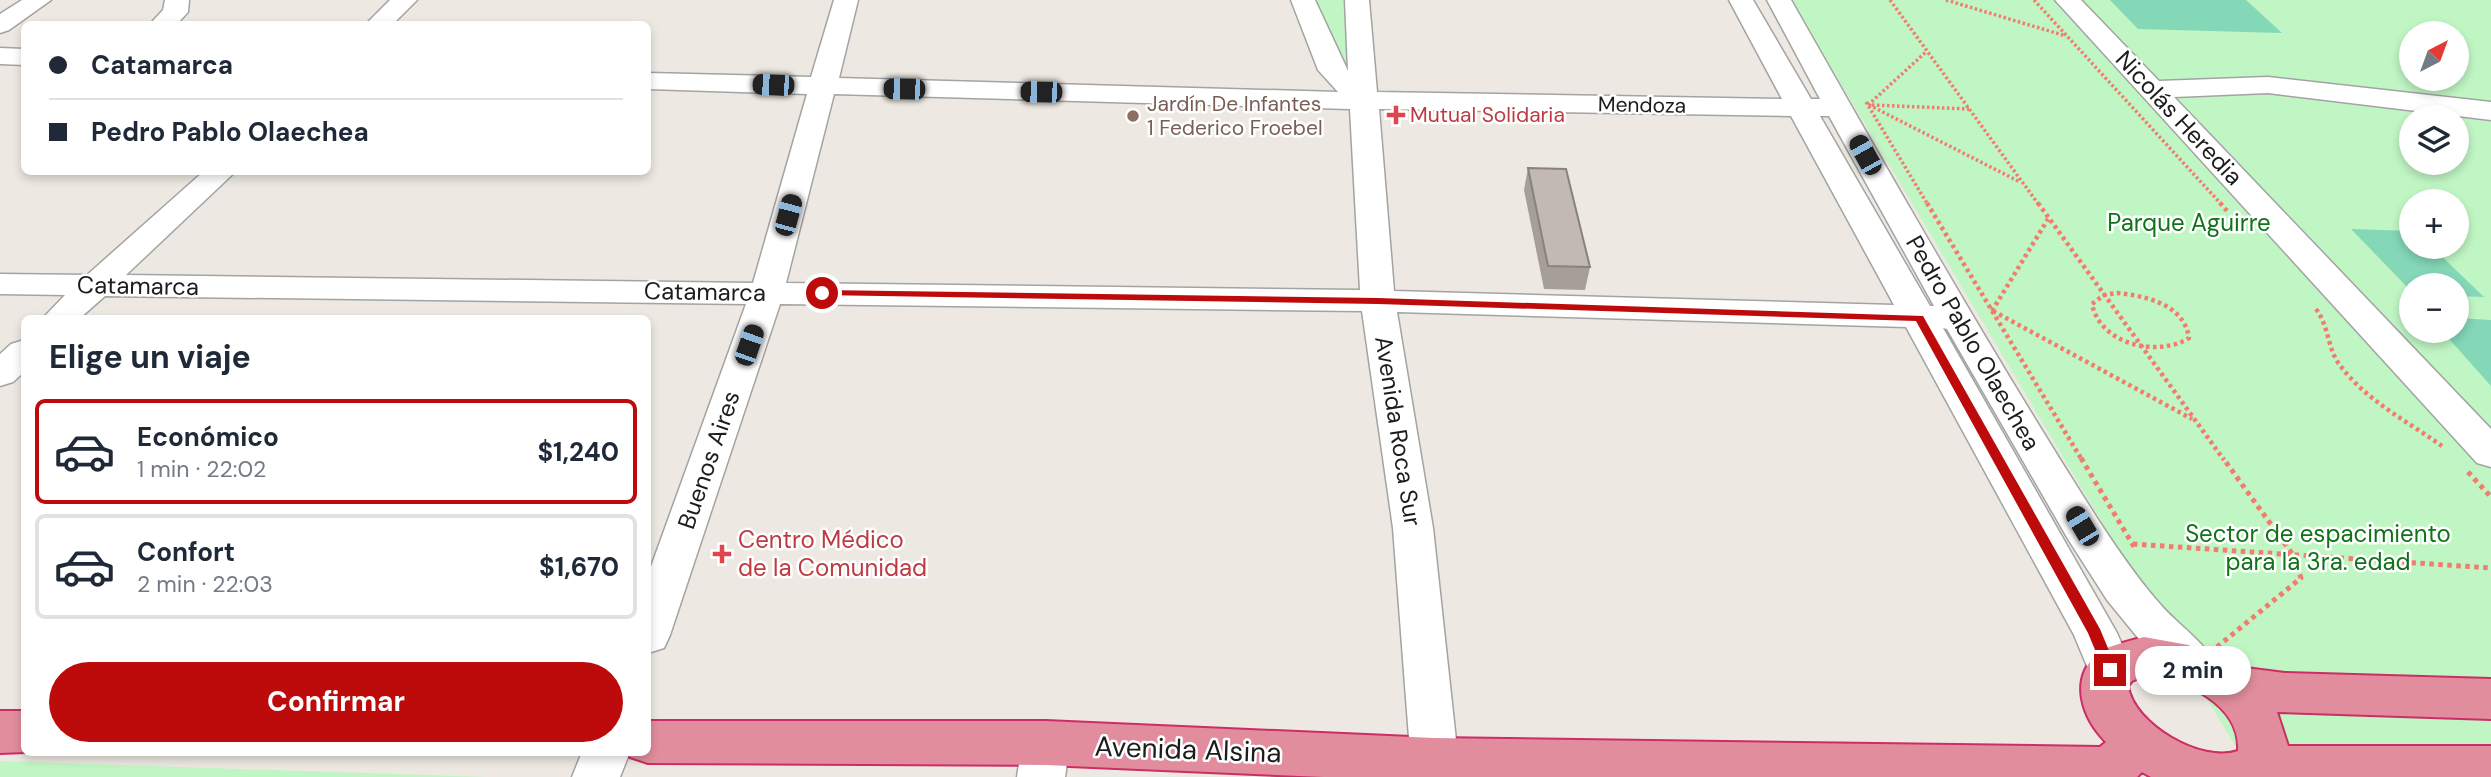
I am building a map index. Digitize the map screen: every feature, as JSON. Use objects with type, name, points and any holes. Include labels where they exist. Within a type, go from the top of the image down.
[{"type":"highway","points":[[2491,699],[2286,693],[2211,676],[2168,658],[2144,656],[2124,660],[2110,670],[2104,683],[2105,699],[2113,717],[2160,761],[2196,774],[2220,777],[2292,768],[2491,768]]},
{"type":"highway","points":[[2211,676],[2246,702],[2259,720],[2265,738],[2263,754],[2255,766],[2240,774]]},
{"type":"highway","points":[[0,732],[21,732]]},
{"type":"highway","name":"Avenida Alsina","points":[[651,741],[1044,760],[1435,768],[2087,770],[2111,769],[2124,757],[2160,761]]},
{"type":"street","points":[[0,25],[38,0]]},
{"type":"street","points":[[166,21],[175,12],[177,0]]},
{"type":"street","points":[[382,21],[405,0]]},
{"type":"street","name":"Buenos Aires","points":[[651,626],[767,292],[846,0]]},
{"type":"street","points":[[1303,0],[1332,71],[1363,101]]},
{"type":"street","name":"Avenida Roca Sur","points":[[1357,0],[1378,301],[1413,528],[1435,768]]},
{"type":"street","name":"Pedro Pablo Olaechea","points":[[1741,0],[2095,632],[2110,670]]},
{"type":"street","name":"Pedro Pablo Olaechea","points":[[1779,0],[1856,102],[1956,318],[2096,549],[2132,602],[2167,644],[2211,676]]},
{"type":"street","name":"Nicolás Heredia","points":[[2067,0],[2491,453]]},
{"type":"street","points":[[0,56],[21,57]]},
{"type":"street","name":"Mendoza","points":[[651,81],[1363,101],[1801,108],[1856,102]]},
{"type":"street","points":[[2154,90],[2268,85],[2491,111]]},
{"type":"street","points":[[63,315],[217,175]]},
{"type":"street","name":"Catamarca","points":[[0,284],[1378,301],[1956,318]]},
{"type":"street","points":[[0,374],[21,355]]},
{"type":"street","points":[[596,777],[604,756]]},
{"type":"path","points":[[1890,0],[2293,555],[2301,578],[2211,676]]},
{"type":"path","points":[[1946,0],[2068,37]]},
{"type":"path","points":[[2034,0],[2236,221]]},
{"type":"path","points":[[1856,102],[1927,51]]},
{"type":"path","points":[[1856,102],[1969,109]]},
{"type":"path","points":[[1856,102],[2024,184]]},
{"type":"path","points":[[1856,102],[1992,311],[2139,556]]},
{"type":"path","points":[[1992,311],[2049,218]]},
{"type":"path","points":[[2132,294],[2162,304],[2185,321],[2189,338],[2183,344],[2158,348],[2142,346],[2114,335],[2095,319],[2092,304],[2105,295],[2132,294]]},
{"type":"path","points":[[2310,302],[2325,321],[2336,361],[2357,388],[2445,447]]},
{"type":"path","points":[[1992,311],[2196,421]]},
{"type":"path","points":[[2463,467],[2491,498]]},
{"type":"path","points":[[2133,544],[2491,568]]},
{"type":"green space","points":[[1310,0],[1346,0],[1351,80]]},
{"type":"green space","name":"Parque Aguirre","points":[[1791,0],[2491,0],[2491,748],[2235,746]]},
{"type":"green space","points":[[2110,0],[2246,0],[2282,33],[2138,29]]},
{"type":"green space","points":[[2351,229],[2399,231],[2399,259],[2444,259],[2459,273],[2399,273],[2399,279]]},
{"type":"green space","points":[[2469,283],[2484,297],[2469,296]]},
{"type":"green space","points":[[2469,319],[2491,320],[2491,386],[2453,343],[2469,343]]},
{"type":"green space","points":[[0,761],[486,777],[0,777]]},
{"type":"building","points":[[1528,168],[1566,169],[1590,267],[1548,266]]},
{"type":"place","name":"Mutual Solidaria","points":[[1396,115]]},
{"type":"place","name":"Jardín De Infantes 1 Federico Froebel","points":[[1133,116]]},
{"type":"place","name":"Centro Médico de la Comunidad","points":[[722,554]]},
{"type":"route","points":[[822,293],[1378,301],[1919,318],[2095,632],[2110,670]]},
{"type":"park label","name":"Sector de espacimiento para la 3ra. edad","points":[[2318,548]]}]
